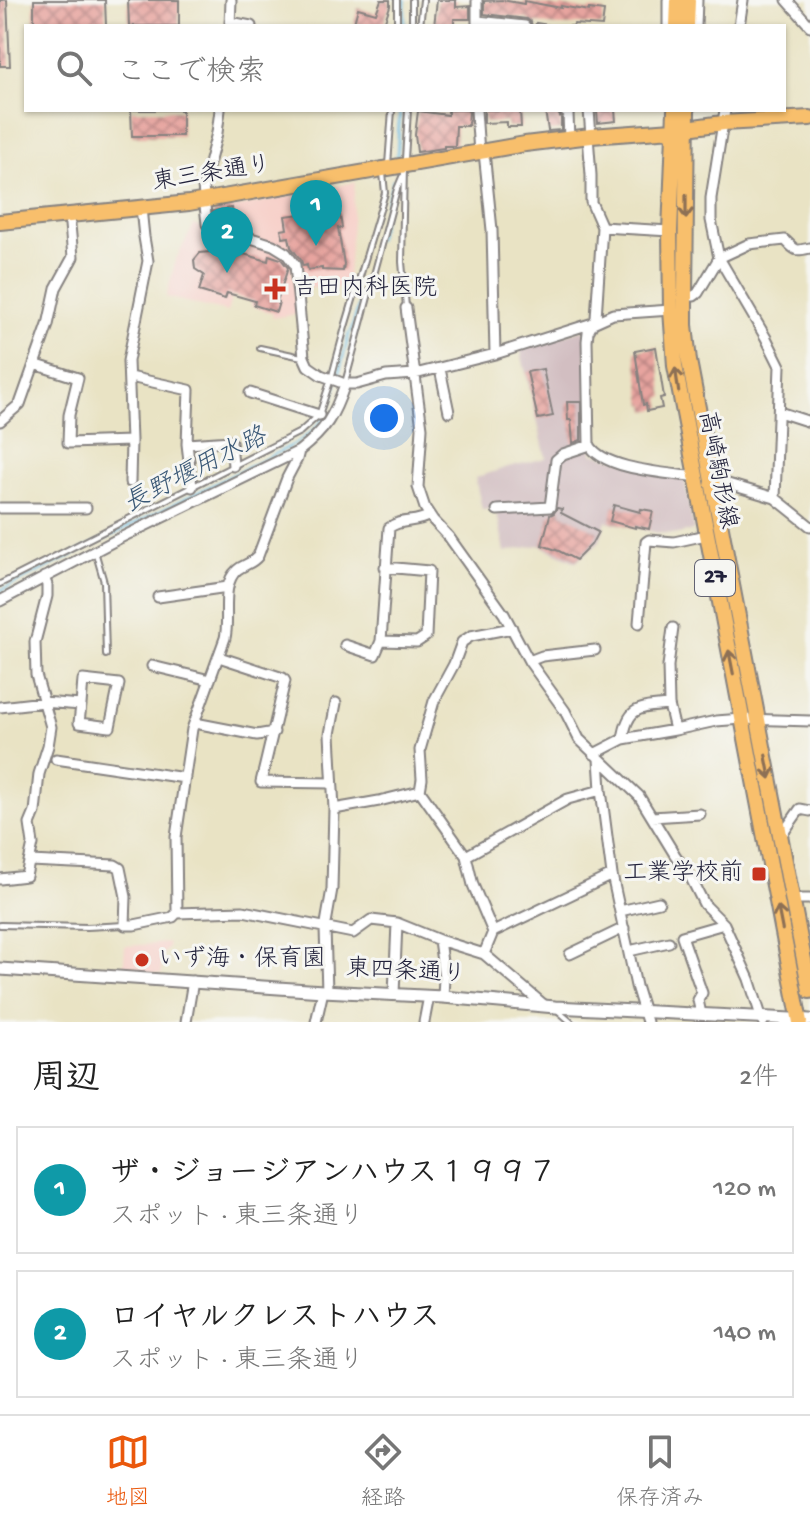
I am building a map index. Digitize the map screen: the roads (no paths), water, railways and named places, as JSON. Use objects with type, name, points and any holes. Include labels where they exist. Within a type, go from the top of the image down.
[{"type":"main road","points":[[677,24],[678,0]]},
{"type":"main road","points":[[687,24],[688,0]]},
{"type":"main road","name":"高崎駒形線","points":[[676,112],[680,129],[688,351],[810,991]]},
{"type":"main road","name":"高崎駒形線","points":[[686,112],[680,129],[670,231],[672,340],[706,535],[803,1020]]},
{"type":"main road","name":"東三条通り","points":[[0,222],[204,201],[385,168],[403,171],[481,152],[590,136],[680,129],[724,117],[810,118]]},
{"type":"street","points":[[230,24],[231,0]]},
{"type":"street","points":[[477,0],[478,24]]},
{"type":"street","points":[[668,0],[668,24]]},
{"type":"street","points":[[696,24],[697,0]]},
{"type":"street","points":[[739,24],[743,0]]},
{"type":"street","points":[[787,0],[810,26]]},
{"type":"street","points":[[220,112],[203,187],[207,224],[273,245],[291,257],[296,274],[304,357],[313,371],[337,381],[357,384],[386,376],[440,369],[495,354],[613,314],[671,310]]},
{"type":"street","points":[[476,112],[492,230],[495,354]]},
{"type":"street","points":[[566,112],[569,139]]},
{"type":"street","points":[[589,112],[591,202],[602,227],[596,318],[587,341],[590,445],[593,452],[615,464],[696,477]]},
{"type":"street","points":[[670,112],[680,129]]},
{"type":"street","points":[[724,117],[710,208],[713,234],[719,258],[780,366],[775,498]]},
{"type":"street","points":[[130,482],[128,361],[148,261],[141,208]]},
{"type":"street","points":[[0,421],[20,404],[48,325],[56,288],[73,257],[69,214]]},
{"type":"street","points":[[602,227],[670,231]]},
{"type":"street","points":[[685,296],[698,293],[719,258],[749,244],[785,240],[798,251],[810,248]]},
{"type":"street","points":[[406,308],[422,428],[418,487],[429,515],[454,544],[504,614],[529,661],[565,711],[579,739],[639,796],[690,876],[704,904],[724,924],[749,979],[762,1020]]},
{"type":"street","points":[[34,364],[78,378],[69,415],[68,443],[131,441]]},
{"type":"street","points":[[440,369],[449,412]]},
{"type":"street","points":[[130,377],[189,390],[187,444],[192,487]]},
{"type":"street","points":[[0,601],[299,451],[328,424],[336,408],[337,381]]},
{"type":"street","points":[[250,393],[319,415]]},
{"type":"street","points":[[779,412],[810,422]]},
{"type":"street","points":[[187,444],[231,441],[233,466]]},
{"type":"street","points":[[497,510],[550,507],[556,460],[563,454],[590,445]]},
{"type":"street","points":[[177,913],[176,837],[185,778],[195,723],[228,628],[228,587],[235,571],[252,563],[258,556],[299,451]]},
{"type":"street","points":[[712,487],[728,484],[775,498],[810,526]]},
{"type":"street","points":[[0,508],[86,508]]},
{"type":"street","points":[[345,645],[375,655],[381,641],[391,525],[424,519],[429,515]]},
{"type":"street","points":[[639,623],[646,542],[680,542],[706,535]]},
{"type":"street","points":[[381,641],[417,642],[426,636],[429,571],[385,567]]},
{"type":"street","points":[[0,879],[26,876],[33,844],[30,824],[51,727],[36,675],[35,642],[47,596],[44,577]]},
{"type":"street","points":[[158,597],[228,587]]},
{"type":"street","points":[[493,932],[473,885],[466,856],[420,791],[420,750],[434,701],[462,642],[471,636],[512,628]]},
{"type":"street","points":[[673,628],[668,666],[669,705],[675,730]]},
{"type":"street","points":[[529,661],[542,656],[595,650]]},
{"type":"street","points":[[219,657],[285,681],[261,782],[332,783]]},
{"type":"street","points":[[152,666],[210,680]]},
{"type":"street","points":[[83,680],[119,684],[110,727],[79,723],[81,705],[83,680]]},
{"type":"street","points":[[0,707],[43,702],[81,705]]},
{"type":"street","points":[[316,1022],[325,991],[325,929],[332,889],[334,809],[330,734],[336,703]]},
{"type":"street","points":[[623,739],[627,719],[640,708],[669,705]]},
{"type":"street","points":[[597,757],[623,739],[716,721],[810,721]]},
{"type":"street","points":[[195,723],[257,735],[274,732]]},
{"type":"street","points":[[597,757],[612,875],[645,1016]]},
{"type":"street","points":[[56,759],[185,778]]},
{"type":"street","points":[[466,856],[568,799],[601,790]]},
{"type":"street","points":[[334,809],[420,791]]},
{"type":"street","points":[[781,836],[800,809],[810,811]]},
{"type":"street","points":[[652,817],[700,814]]},
{"type":"street","points":[[30,861],[115,865],[120,868],[126,897],[125,925],[160,920],[177,913],[243,911],[353,933],[371,920],[397,923],[484,954],[549,1006]]},
{"type":"street","points":[[484,954],[493,932],[612,875]]},
{"type":"street","points":[[793,899],[810,899]]},
{"type":"street","points":[[620,911],[659,902]]},
{"type":"street","points":[[394,994],[397,923]]},
{"type":"street","points":[[701,1014],[698,1000],[702,993],[682,936],[724,924]]},
{"type":"street","points":[[570,954],[624,928]]},
{"type":"street","points":[[439,940],[443,997]]},
{"type":"street","points":[[629,951],[669,942]]},
{"type":"street","name":"東四条通り","points":[[0,969],[443,997],[645,1016],[701,1014],[762,1020],[803,1020]]},
{"type":"street","points":[[186,1022],[193,981]]},
{"type":"street","points":[[424,1022],[429,996]]},
{"type":"lane","points":[[397,0],[397,24]]},
{"type":"lane","points":[[412,0],[412,24]]},
{"type":"lane","points":[[420,24],[423,0]]},
{"type":"lane","points":[[337,381],[345,327],[385,193],[392,112]]},
{"type":"lane","points":[[406,308],[403,171],[408,112]]},
{"type":"lane","points":[[0,584],[300,432],[319,415],[337,381],[403,171]]},
{"type":"lane","points":[[260,348],[304,357]]},
{"type":"lane","points":[[95,551],[104,582],[106,655]]},
{"type":"lane","points":[[0,925],[125,925]]},
{"type":"lane","points":[[549,1006],[571,1022]]},
{"type":"waterway","name":"長野堰用水路","points":[[404,24],[405,0]]},
{"type":"waterway","name":"長野堰用水路","points":[[397,156],[400,112]]},
{"type":"waterway","name":"長野堰用水路","points":[[377,239],[393,180]]},
{"type":"waterway","name":"長野堰用水路","points":[[351,331],[364,289]]},
{"type":"waterway","name":"長野堰用水路","points":[[338,377],[349,334]]},
{"type":"waterway","name":"長野堰用水路","points":[[0,591],[293,445],[322,420],[336,385]]},
{"type":"place","name":"ザ・ジョージアンハウス１９９７","points":[[316,246]]},
{"type":"place","name":"ロイヤルクレストハウス","points":[[227,273]]},
{"type":"place","name":"吉田内科医院","points":[[275,289]]},
{"type":"place","name":"工業学校前","points":[[759,874]]},
{"type":"place","name":"いず海・保育園","points":[[142,960]]}]
